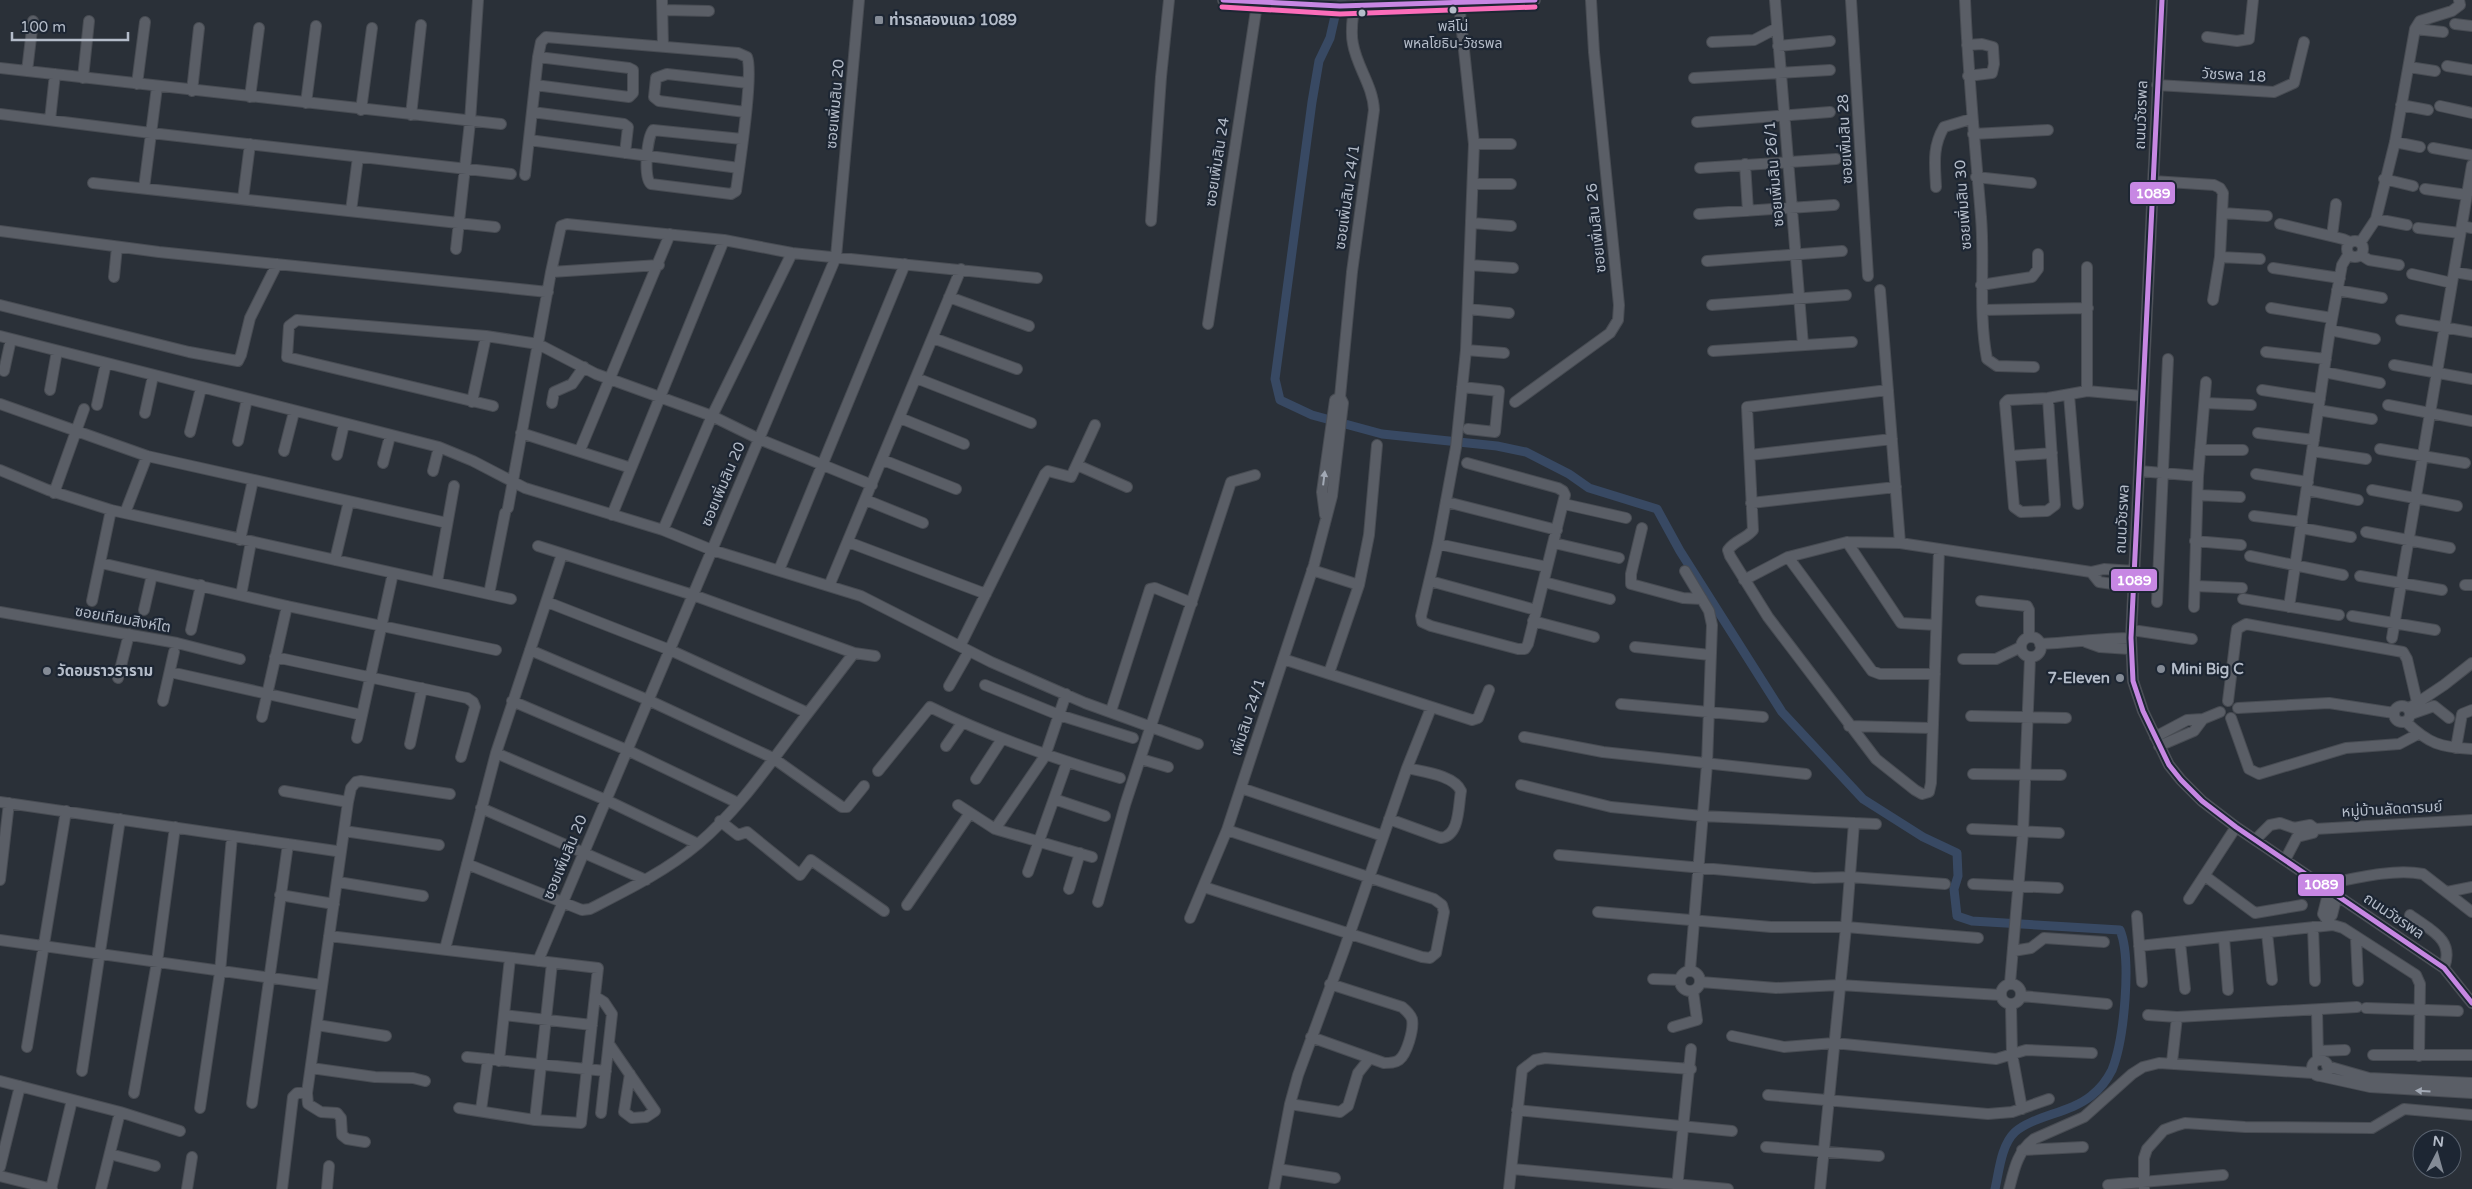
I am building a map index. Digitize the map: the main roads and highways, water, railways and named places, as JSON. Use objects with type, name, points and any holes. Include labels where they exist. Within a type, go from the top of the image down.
[{"type":"waterway","points":[[1342,0],[1335,16],[1330,38],[1319,61],[1312,102],[1275,379],[1280,400],[1312,415],[1382,434],[1497,446],[1526,452],[1569,474],[1589,488],[1657,509],[1680,551],[1782,712],[1863,799],[1923,837],[1957,853],[1958,876],[1954,889],[1957,916],[1972,921],[2120,930],[2126,960],[2125,1000],[2120,1040],[2112,1070],[2106,1081],[2082,1102],[2032,1122],[2010,1137],[1999,1167],[1995,1189]]},
{"type":"place","name":"พลีโน่ พหลโยธิน-วัชรพล","points":[[1453,10]]},
{"type":"place","name":"ท่ารถสองแถว 1089","points":[[879,20]]},
{"type":"place","name":"Mini Big C","points":[[2161,669]]},
{"type":"place","name":"วัดอมราวราราม","points":[[47,671]]},
{"type":"place","name":"7-Eleven","points":[[2120,678]]}]
